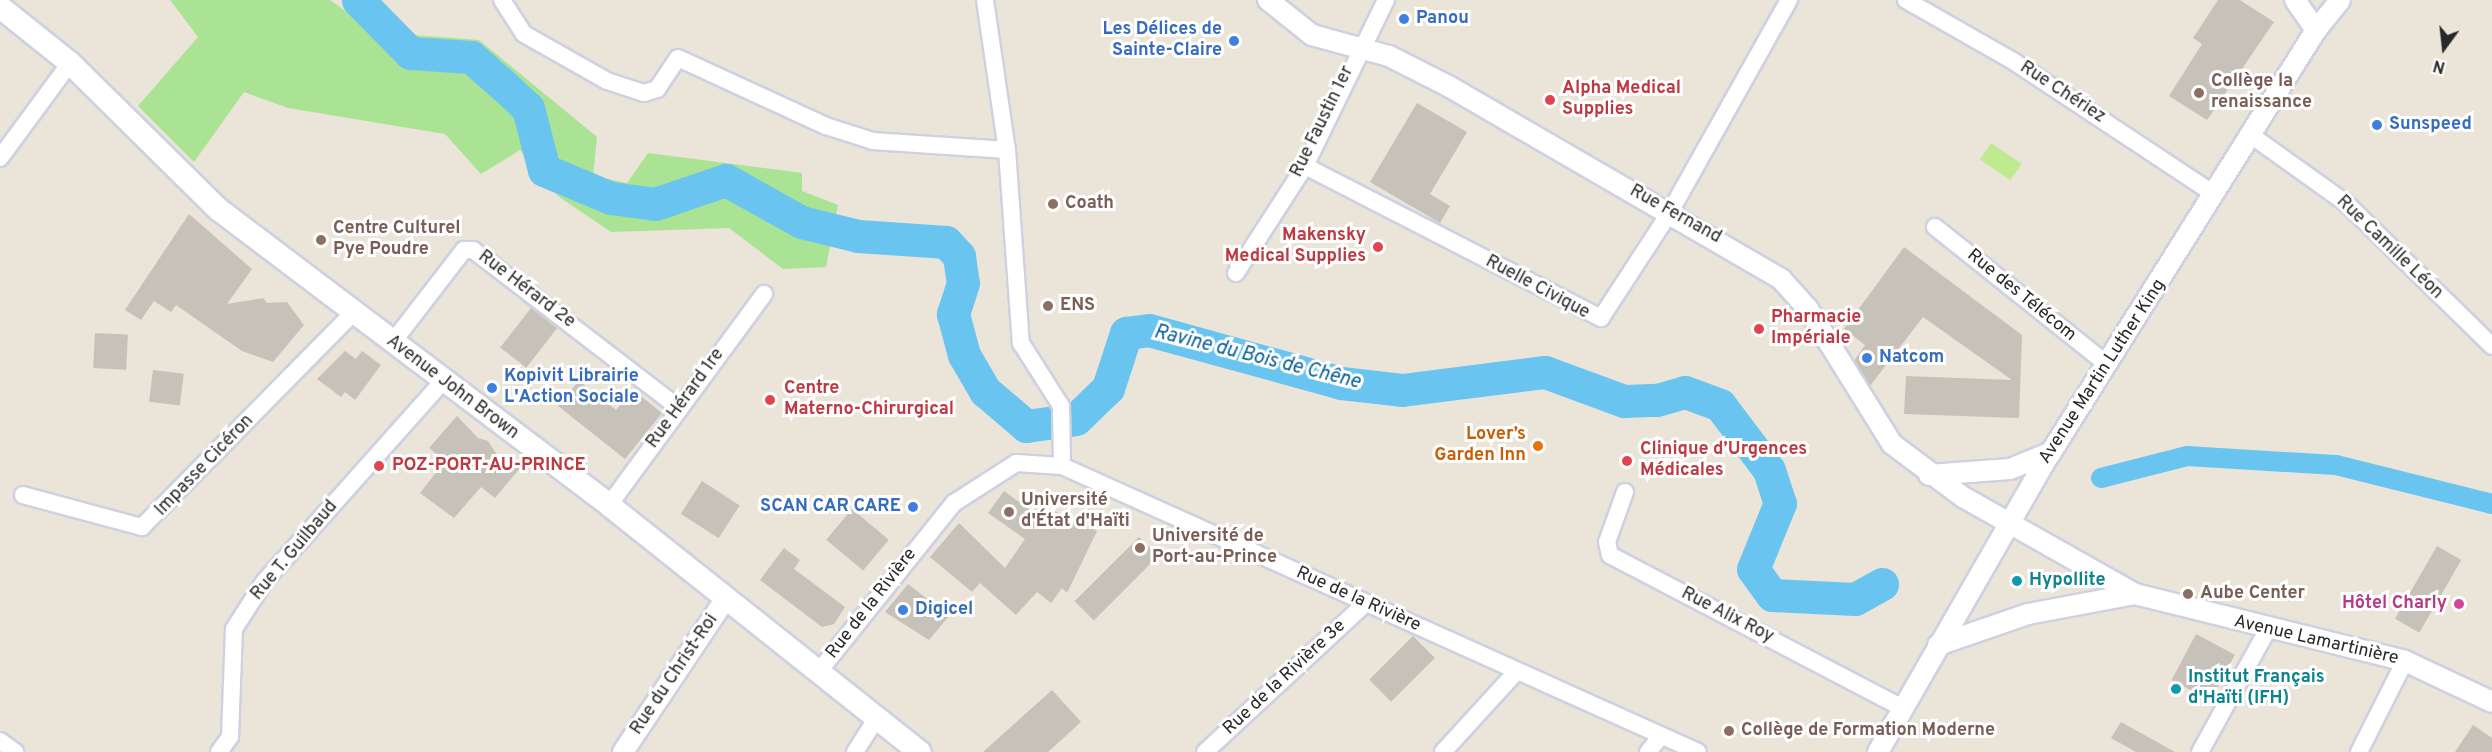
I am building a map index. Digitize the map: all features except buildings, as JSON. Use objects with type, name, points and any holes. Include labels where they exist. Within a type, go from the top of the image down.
[{"type":"main road","name":"Avenue John Brown","points":[[0,7],[70,63],[218,209],[352,314],[609,505],[878,716],[920,752]]},
{"type":"street","points":[[502,0],[524,34],[607,81],[644,93],[657,89],[678,58],[826,126],[873,141],[1007,150]]},
{"type":"street","points":[[985,0],[1007,150],[1021,343],[1061,406],[1062,465]]},
{"type":"street","name":"Rue Fernand","points":[[1268,0],[1312,35],[1334,44],[1359,45],[1450,87],[1670,212],[1781,279],[1808,309],[1892,444],[1927,475],[2008,522]]},
{"type":"street","name":"Rue Faustin 1er","points":[[1236,273],[1305,166],[1359,45],[1386,0]]},
{"type":"street","name":"Ruelle Civique","points":[[1305,166],[1595,318],[1606,316],[1670,212],[1789,0]]},
{"type":"street","name":"Rue Chériez","points":[[1906,0],[2013,61],[2214,194]]},
{"type":"street","points":[[2295,0],[2316,30]]},
{"type":"street","name":"Avenue Martin Luther King","points":[[1878,752],[2008,522],[2252,136],[2316,30],[2340,0]]},
{"type":"street","points":[[0,158],[70,63]]},
{"type":"street","name":"Rue Camille Léon","points":[[2252,136],[2346,203],[2492,346]]},
{"type":"street","name":"Rue des Télécom","points":[[1935,227],[2108,365]]},
{"type":"street","name":"Rue Hérard 2e","points":[[392,343],[464,250],[473,250],[680,408]]},
{"type":"street","name":"Rue Hérard 1re","points":[[609,505],[764,294]]},
{"type":"street","name":"Impasse Cicéron","points":[[23,495],[142,527],[352,314]]},
{"type":"street","name":"Rue T. Guilbaud","points":[[219,752],[230,737],[234,629],[264,582],[443,381]]},
{"type":"street","points":[[1927,475],[1981,474],[2052,452]]},
{"type":"street","name":"Rue de la Rivière","points":[[820,670],[954,502],[1016,463],[1062,465],[1516,672],[1698,752]]},
{"type":"street","name":"Rue Alix Roy","points":[[1625,492],[1607,542],[1610,555],[1903,708]]},
{"type":"street","name":"Avenue Lamartinière","points":[[2008,522],[2135,594],[2268,629],[2405,661],[2492,702]]},
{"type":"street","points":[[1938,645],[2028,614],[2135,594]]},
{"type":"street","name":"Rue du Christ-Roi","points":[[623,752],[726,598]]},
{"type":"street","name":"Rue de la Rivière 3e","points":[[1205,752],[1366,603]]},
{"type":"street","points":[[2200,752],[2268,629]]},
{"type":"street","points":[[2359,752],[2405,661]]},
{"type":"street","points":[[1443,752],[1516,672]]},
{"type":"street","points":[[855,752],[878,716]]},
{"type":"street","points":[[1648,752],[1661,736]]},
{"type":"street","points":[[0,741],[15,752]]},
{"type":"green space","points":[[170,0],[330,0],[375,32],[479,40],[597,137],[593,176],[627,183],[648,153],[802,173],[802,191],[838,205],[826,267],[783,269],[729,228],[611,232],[558,196],[520,150],[481,174],[445,134],[288,108],[244,92],[194,162],[138,106],[198,37]]},
{"type":"green space","points":[[1991,143],[2022,164],[2010,180],[1980,160]]},
{"type":"waterway","name":"Ravine du Bois de Chêne","points":[[358,0],[410,53],[471,57],[528,108],[544,170],[611,198],[655,204],[726,180],[801,222],[858,236],[946,242],[959,256],[963,283],[953,314],[964,355],[985,391],[1026,426],[1076,419],[1108,388],[1126,333],[1149,330],[1341,383],[1402,390],[1545,372],[1624,401],[1657,400],[1685,392],[1720,405],[1769,470],[1780,503],[1753,569],[1772,595],[1855,599],[1882,584]]},
{"type":"waterway","points":[[2101,478],[2187,456],[2336,465],[2492,504]]},
{"type":"place","name":"Panou","points":[[1404,19]]},
{"type":"place","name":"Les Délices de Sainte-Claire","points":[[1234,41]]},
{"type":"place","name":"Collège la renaissance","points":[[2199,93]]},
{"type":"place","name":"Alpha Medical Supplies","points":[[1550,100]]},
{"type":"place","name":"Sunspeed","points":[[2377,125]]},
{"type":"place","name":"Coath","points":[[1053,204]]},
{"type":"place","name":"Centre Culturel Pye Poudre","points":[[321,240]]},
{"type":"place","name":"Makensky Medical Supplies","points":[[1378,247]]},
{"type":"place","name":"ENS","points":[[1048,306]]},
{"type":"place","name":"Pharmacie Impériale","points":[[1759,329]]},
{"type":"place","name":"Natcom","points":[[1867,358]]},
{"type":"place","name":"Kopivit Librairie L'Action Sociale","points":[[492,388]]},
{"type":"place","name":"Centre Materno-Chirurgical","points":[[770,400]]},
{"type":"place","name":"Lover’s Garden Inn","points":[[1538,446]]},
{"type":"place","name":"Clinique d’Urgences Médicales","points":[[1627,461]]},
{"type":"place","name":"POZ-PORT-AU-PRINCE","points":[[379,466]]},
{"type":"place","name":"SCAN CAR CARE","points":[[913,507]]},
{"type":"place","name":"Université d'État d'Haïti","points":[[1009,512]]},
{"type":"place","name":"Université de Port-au-Prince","points":[[1140,548]]},
{"type":"place","name":"Hypollite","points":[[2017,581]]},
{"type":"place","name":"Aube Center","points":[[2188,594]]},
{"type":"place","name":"Hôtel Charly","points":[[2459,604]]},
{"type":"place","name":"Digicel","points":[[903,610]]},
{"type":"place","name":"Institut Français d'Haïti (IFH)","points":[[2176,689]]},
{"type":"place","name":"Collège de Formation Moderne","points":[[1729,731]]}]
